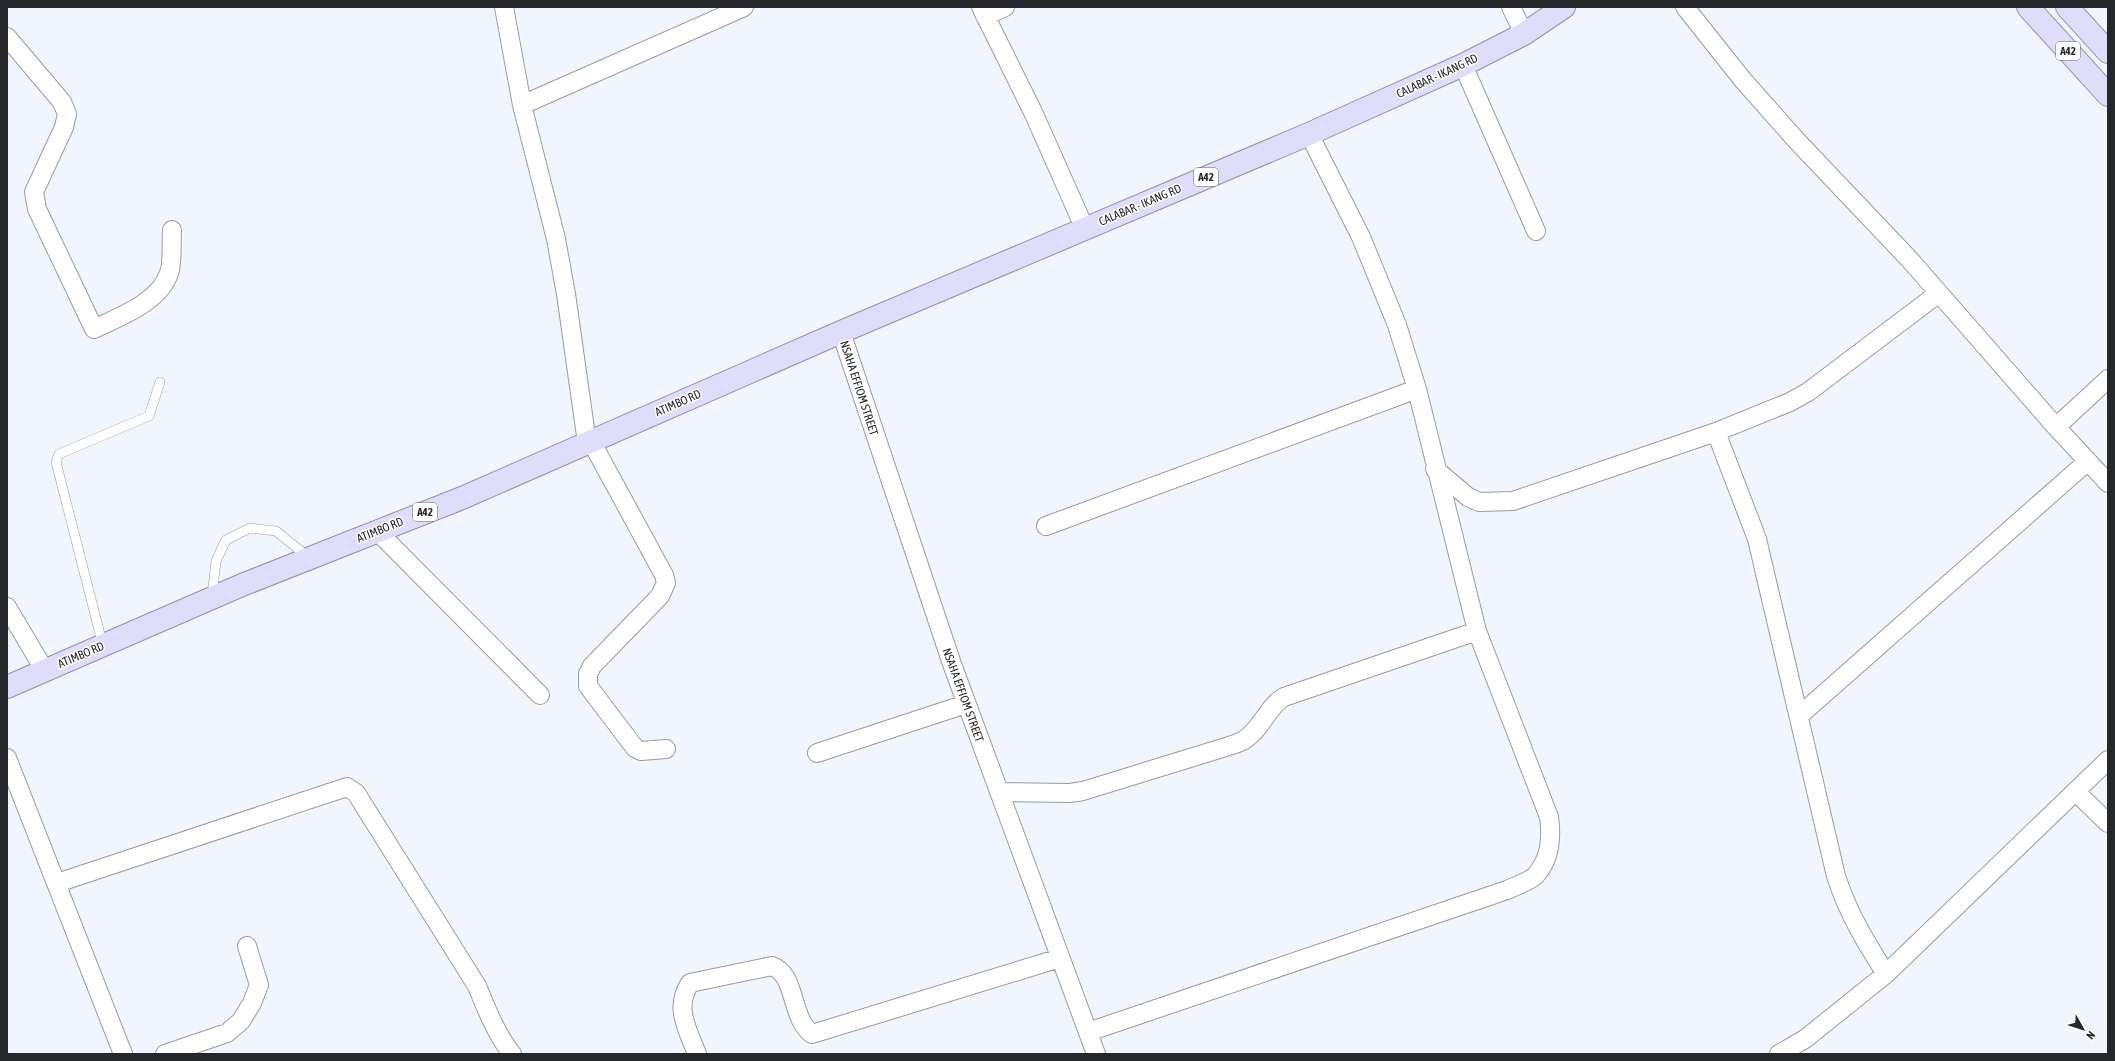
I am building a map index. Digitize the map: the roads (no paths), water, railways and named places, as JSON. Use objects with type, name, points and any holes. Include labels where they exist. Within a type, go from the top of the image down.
[{"type":"main road","name":"CALABAR - IKANG RD","points":[[841,332],[1309,134],[1463,65],[1524,34],[1564,7]]},
{"type":"main road","name":"A42","points":[[2028,7],[2108,95]]},
{"type":"main road","name":"A42","points":[[2067,7],[2108,52]]},
{"type":"main road","name":"ATIMBO RD","points":[[7,687],[212,598],[462,498],[841,332]]},
{"type":"street","points":[[504,7],[522,105],[556,239],[589,442],[664,576],[666,583],[660,596],[592,666],[588,674],[588,686],[635,748],[641,751],[666,750]]},
{"type":"street","points":[[522,105],[721,12],[744,7]]},
{"type":"street","points":[[1004,7],[983,12],[1033,112],[1085,229]]},
{"type":"street","points":[[1511,7],[1524,34]]},
{"type":"street","points":[[1685,7],[1742,79],[1796,140],[1910,260],[2056,427],[2108,483]]},
{"type":"street","points":[[7,37],[62,102],[67,114],[64,127],[34,192],[37,209],[94,329],[144,304],[158,290],[170,274],[172,230]]},
{"type":"street","points":[[1463,65],[1536,232]]},
{"type":"street","points":[[1088,1032],[1507,890],[1534,876],[1547,857],[1552,835],[1549,817],[1477,631],[1435,469],[1417,389],[1397,325],[1361,237],[1309,134]]},
{"type":"street","points":[[1435,469],[1468,497],[1478,502],[1513,501],[1716,432],[1790,402],[1808,392],[1939,293]]},
{"type":"street","name":"NSAHA EFFIOM STREET","points":[[841,332],[966,704],[1096,1054]]},
{"type":"street","points":[[2056,427],[2108,379]]},
{"type":"street","points":[[1046,526],[1417,389]]},
{"type":"street","points":[[1716,432],[1757,539],[1800,715],[1831,858],[1843,899],[1856,926],[1886,974]]},
{"type":"street","points":[[1800,715],[2088,461]]},
{"type":"street","points":[[377,531],[540,695]]},
{"type":"street","points":[[7,607],[45,671]]},
{"type":"street","points":[[999,792],[1070,793],[1083,791],[1229,746],[1245,740],[1254,731],[1277,701],[1284,697],[1477,631]]},
{"type":"street","points":[[817,753],[966,704]]},
{"type":"street","points":[[7,758],[123,1054]]},
{"type":"street","points":[[1779,1054],[1805,1039],[1886,974],[2108,760]]},
{"type":"street","points":[[57,883],[347,787],[356,793],[477,986],[488,1014],[505,1045],[512,1054]]},
{"type":"street","points":[[2076,792],[2108,823]]},
{"type":"street","points":[[165,1054],[227,1033],[241,1021],[252,1003],[259,985],[247,946]]},
{"type":"street","points":[[697,1054],[683,1015],[683,995],[690,982],[772,966],[780,969],[785,977],[805,1028],[812,1034],[1060,958]]},
{"type":"lane","points":[[103,646],[56,462],[59,454],[149,416],[160,382]]},
{"type":"lane","points":[[212,598],[216,561],[226,540],[250,528],[276,531],[309,558]]}]
